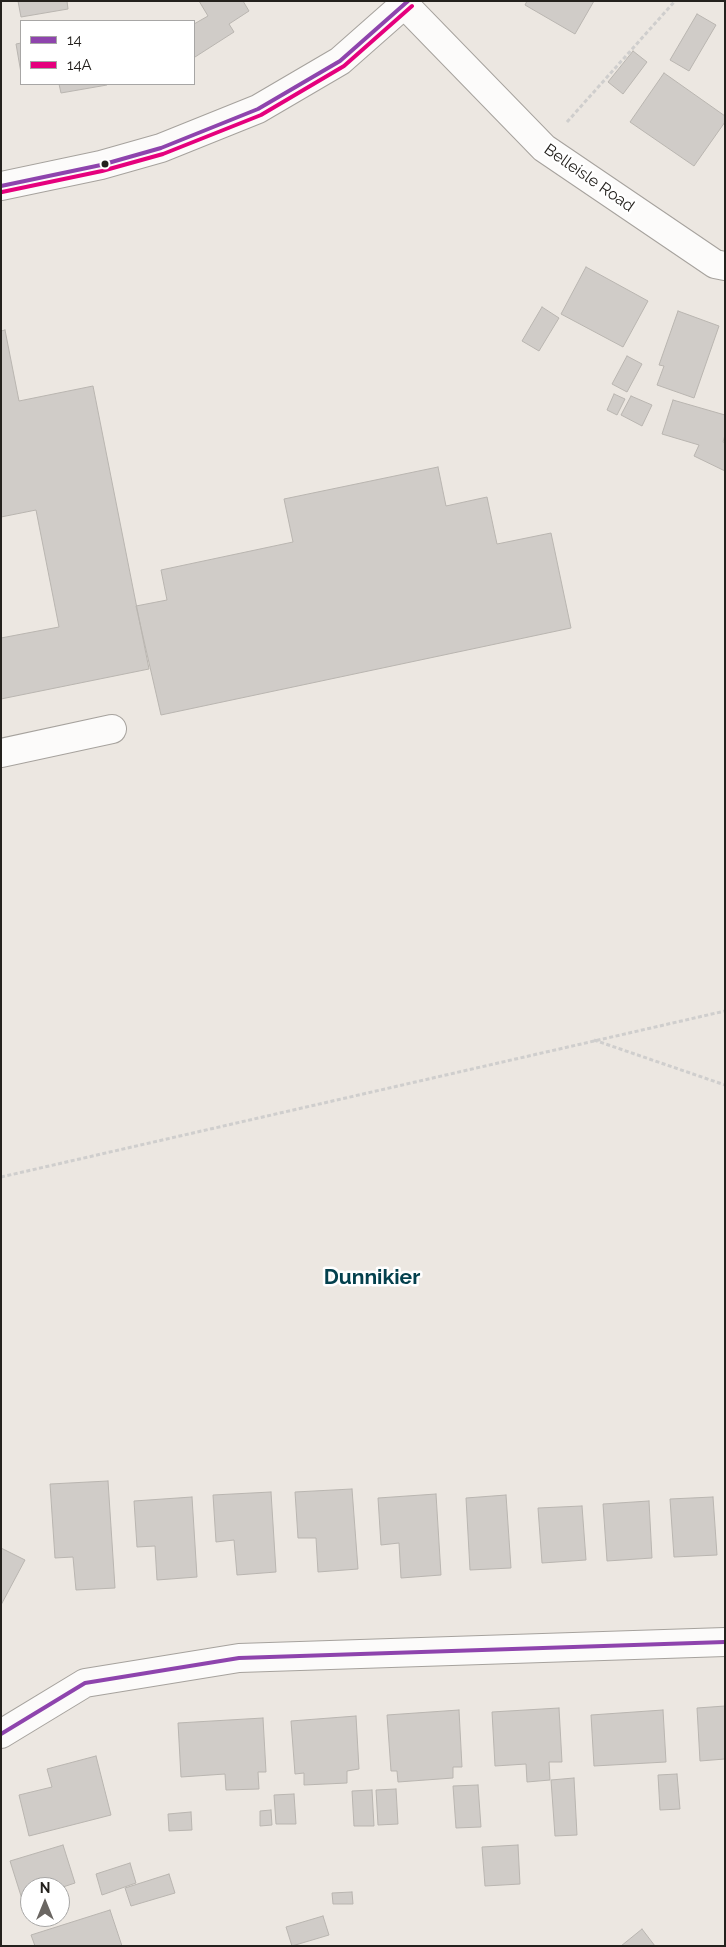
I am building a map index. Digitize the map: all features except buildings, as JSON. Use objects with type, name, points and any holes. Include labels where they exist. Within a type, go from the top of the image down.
[{"type":"street","name":"Belleisle Road","points":[[407,3],[544,148],[715,264],[725,266]]},
{"type":"street","points":[[1,186],[101,165],[160,148],[258,109],[340,61],[407,3]]},
{"type":"street","points":[[1,753],[112,729]]},
{"type":"street","points":[[1,1734],[85,1683],[239,1658],[725,1642]]},
{"type":"path","points":[[544,148],[675,1]]},
{"type":"path","points":[[1,1177],[725,1011]]},
{"type":"path","points":[[593,1040],[725,1086]]},
{"type":"transit line","name":"14","points":[[1,186],[101,165],[161,148],[258,109],[340,61],[408,1]]},
{"type":"transit line","name":"14A","points":[[2,192],[102,171],[163,154],[261,115],[344,66],[412,6]]},
{"type":"transit line","name":"14","points":[[1,1734],[85,1683],[239,1658],[725,1642]]},
{"type":"district","name":"Dunnikier","points":[[372,1278]]}]
